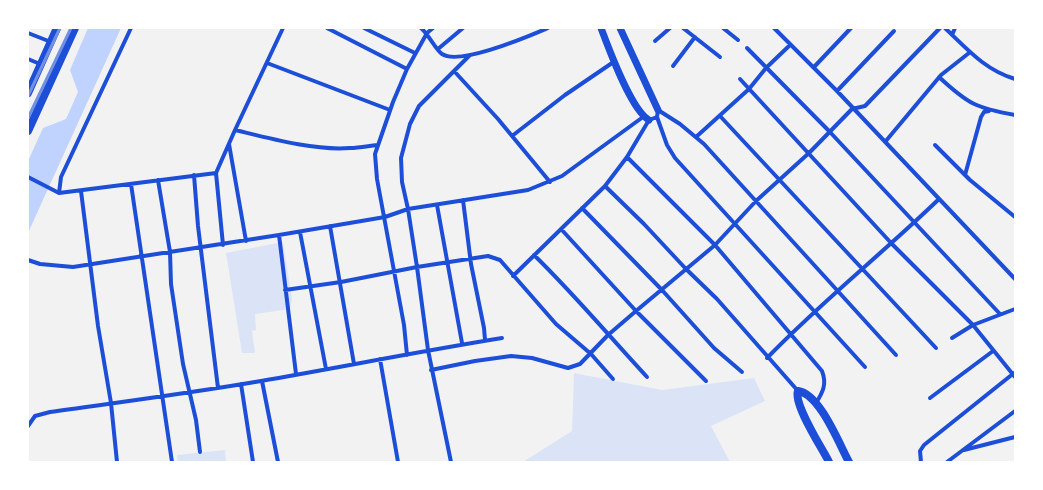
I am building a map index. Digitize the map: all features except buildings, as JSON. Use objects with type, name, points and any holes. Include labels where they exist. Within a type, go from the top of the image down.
[{"type":"main road","points":[[28,93],[57,28]]},
{"type":"main road","points":[[28,130],[75,28]]},
{"type":"main road","points":[[829,462],[801,409],[797,397],[798,391],[808,395],[816,403],[849,462]]},
{"type":"street","points":[[59,193],[61,178],[131,28]]},
{"type":"street","points":[[223,245],[216,173],[234,130],[284,28]]},
{"type":"street","points":[[327,28],[407,69]]},
{"type":"street","points":[[364,28],[415,53]]},
{"type":"street","points":[[421,28],[441,53],[448,57],[459,58],[548,28]]},
{"type":"street","points":[[407,355],[404,325],[395,271],[377,180],[375,154],[390,110],[407,69],[426,33],[433,28]]},
{"type":"street","points":[[438,49],[463,28]]},
{"type":"street","points":[[600,28],[626,88],[646,118]]},
{"type":"street","points":[[620,28],[657,114],[667,145],[675,158],[865,367]]},
{"type":"street","points":[[655,41],[670,28]]},
{"type":"street","points":[[683,28],[720,57]]},
{"type":"street","points":[[723,28],[738,40]]},
{"type":"street","points":[[774,28],[814,67],[938,199],[1014,276]]},
{"type":"street","points":[[814,67],[851,28]]},
{"type":"street","points":[[431,370],[475,360],[511,356],[532,358],[574,368],[580,364],[608,335],[715,246],[778,179],[809,152],[852,109],[865,106],[940,28]]},
{"type":"street","points":[[945,28],[969,53],[989,68],[1015,80]]},
{"type":"street","points":[[952,35],[955,28]]},
{"type":"street","points":[[837,91],[894,31]]},
{"type":"street","points":[[28,33],[51,42]]},
{"type":"street","points":[[673,66],[695,38]]},
{"type":"street","points":[[696,137],[749,89],[766,68],[790,45]]},
{"type":"street","points":[[746,48],[829,131],[1000,314]]},
{"type":"street","points":[[885,142],[939,77],[969,53]]},
{"type":"street","points":[[451,462],[431,370],[417,267],[408,209],[402,182],[401,158],[410,124],[418,106],[470,55]]},
{"type":"street","points":[[28,59],[40,64]]},
{"type":"street","points":[[512,136],[560,99],[615,61]]},
{"type":"street","points":[[267,63],[390,110]]},
{"type":"street","points":[[454,71],[512,136],[550,182]]},
{"type":"street","points":[[939,77],[970,103],[991,111],[1015,115]]},
{"type":"street","points":[[740,79],[809,152],[892,244],[974,325],[993,351],[1014,375],[924,445],[920,451],[921,462]]},
{"type":"street","points":[[965,176],[981,117],[984,112],[991,111]]},
{"type":"street","points":[[28,260],[58,267],[73,267],[300,232],[385,217],[408,209],[528,190],[562,176],[646,118],[657,114]]},
{"type":"street","points":[[657,114],[696,137],[896,355]]},
{"type":"street","points":[[720,116],[829,236],[863,269],[936,348]]},
{"type":"street","points":[[513,276],[605,186],[627,157],[646,118]]},
{"type":"street","points":[[234,130],[297,144],[322,147],[348,149],[377,145]]},
{"type":"street","points":[[229,144],[246,241]]},
{"type":"street","points":[[935,145],[965,176],[1015,217]]},
{"type":"street","points":[[627,157],[715,246],[822,371],[825,378],[824,390],[816,403]]},
{"type":"street","points":[[28,178],[59,193],[216,173]]},
{"type":"street","points":[[194,175],[201,248],[218,388]]},
{"type":"street","points":[[158,180],[170,252],[171,284],[178,332],[183,364],[196,420],[200,452]]},
{"type":"street","points":[[131,184],[172,462]]},
{"type":"street","points":[[605,186],[644,224],[686,269],[717,298],[767,358],[798,391]]},
{"type":"street","points":[[81,191],[117,462]]},
{"type":"street","points":[[767,358],[790,334],[892,244],[938,199]]},
{"type":"street","points":[[463,200],[470,259],[484,328],[485,340]]},
{"type":"street","points":[[437,205],[446,263],[462,343]]},
{"type":"street","points":[[582,208],[662,290],[714,348],[742,372]]},
{"type":"street","points":[[330,226],[341,282],[354,364]]},
{"type":"street","points":[[561,229],[636,311],[706,382]]},
{"type":"street","points":[[300,232],[326,369]]},
{"type":"street","points":[[279,235],[296,374]]},
{"type":"street","points":[[534,255],[587,309],[608,335],[647,377]]},
{"type":"street","points":[[285,290],[341,282],[417,267],[488,256],[500,260],[556,324],[591,354],[613,379]]},
{"type":"street","points":[[952,338],[974,325],[1015,309]]},
{"type":"street","points":[[28,426],[35,416],[42,413],[190,393],[407,355],[462,343],[502,338]]},
{"type":"street","points":[[930,398],[993,351]]},
{"type":"street","points":[[380,359],[398,462]]},
{"type":"street","points":[[262,381],[278,462]]},
{"type":"street","points":[[241,384],[253,462]]},
{"type":"street","points":[[946,462],[1015,411]]},
{"type":"street","points":[[962,450],[1015,437]]},
{"type":"shaded area","points":[[283,242],[292,299],[290,309],[255,314],[256,330],[252,331],[255,353],[242,353],[226,253]]},
{"type":"shaded area","points":[[574,373],[662,390],[754,378],[765,401],[711,426],[730,462],[523,462],[572,431]]},
{"type":"shaded area","points":[[225,450],[226,462],[178,462],[177,455]]},
{"type":"water","points":[[88,28],[121,28],[28,233],[28,161],[43,128],[66,119],[78,92],[70,70]]},
{"type":"railway","points":[[28,96],[60,28]]},
{"type":"railway","points":[[28,118],[71,28]]}]
